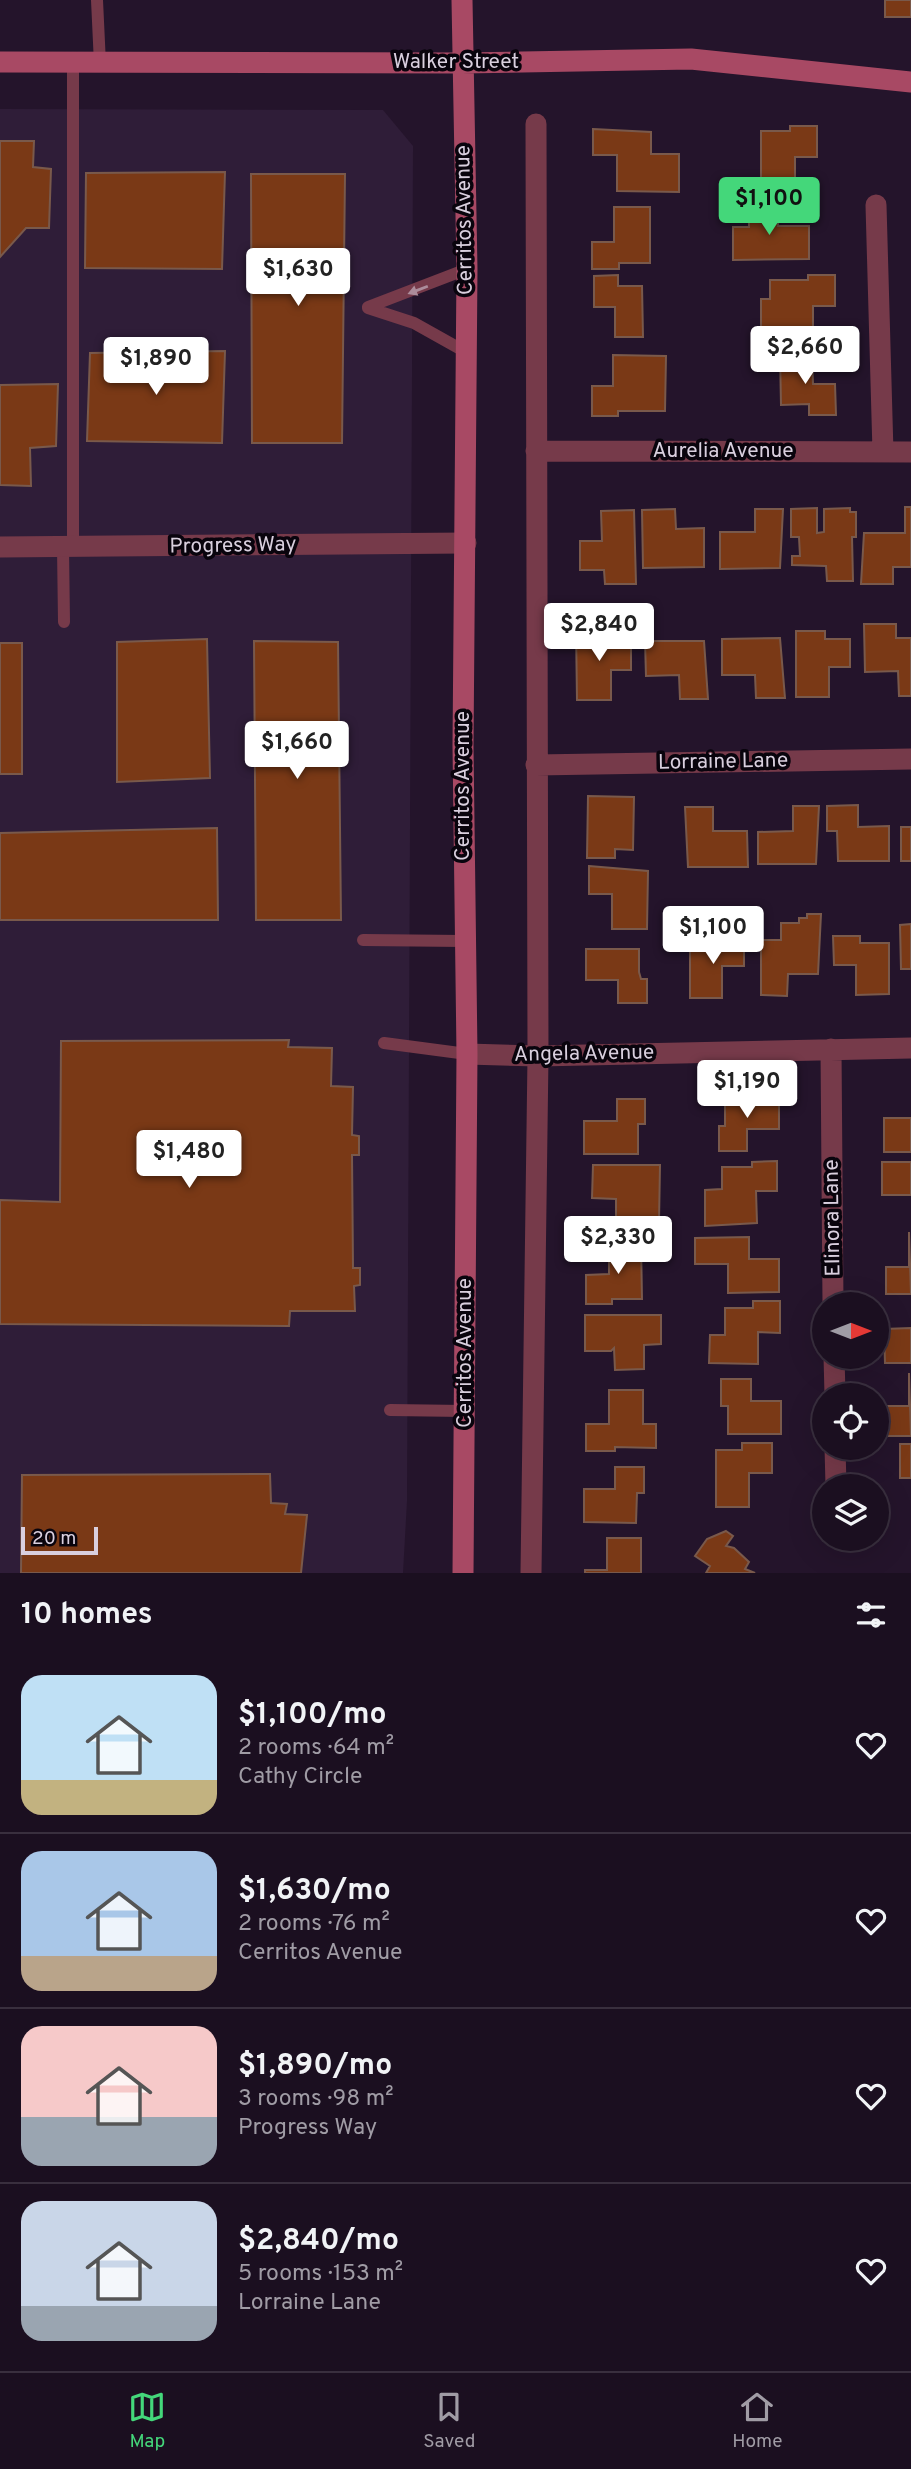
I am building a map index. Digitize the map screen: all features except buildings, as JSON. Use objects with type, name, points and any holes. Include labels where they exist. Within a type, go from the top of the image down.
[{"type":"main road","name":"Cerritos Avenue","points":[[462,0],[467,270],[464,351],[464,941],[467,1054],[463,1573]]},
{"type":"main road","name":"Walker Street","points":[[0,62],[462,63],[691,59],[911,82]]},
{"type":"street","points":[[531,1573],[538,1056],[536,124]]},
{"type":"street","points":[[876,205],[883,452]]},
{"type":"street","name":"Aurelia Avenue","points":[[536,451],[911,452]]},
{"type":"street","name":"Progress Way","points":[[0,548],[466,543]]},
{"type":"street","name":"Lorraine Lane","points":[[536,765],[911,759]]},
{"type":"street","name":"Angela Avenue","points":[[467,1054],[538,1056],[911,1048]]},
{"type":"street","name":"Elinora Lane","points":[[831,1049],[834,1292]]},
{"type":"lane","points":[[97,0],[100,64]]},
{"type":"lane","points":[[64,622],[68,548],[73,63]]},
{"type":"lane","points":[[464,351],[414,323],[368,307],[467,270]]},
{"type":"lane","points":[[363,940],[464,941]]},
{"type":"lane","points":[[384,1043],[467,1054]]},
{"type":"lane","points":[[390,1410],[465,1411]]},
{"type":"shaded area","points":[[0,109],[383,110],[413,146],[407,1501],[403,1573],[0,1573]]}]
